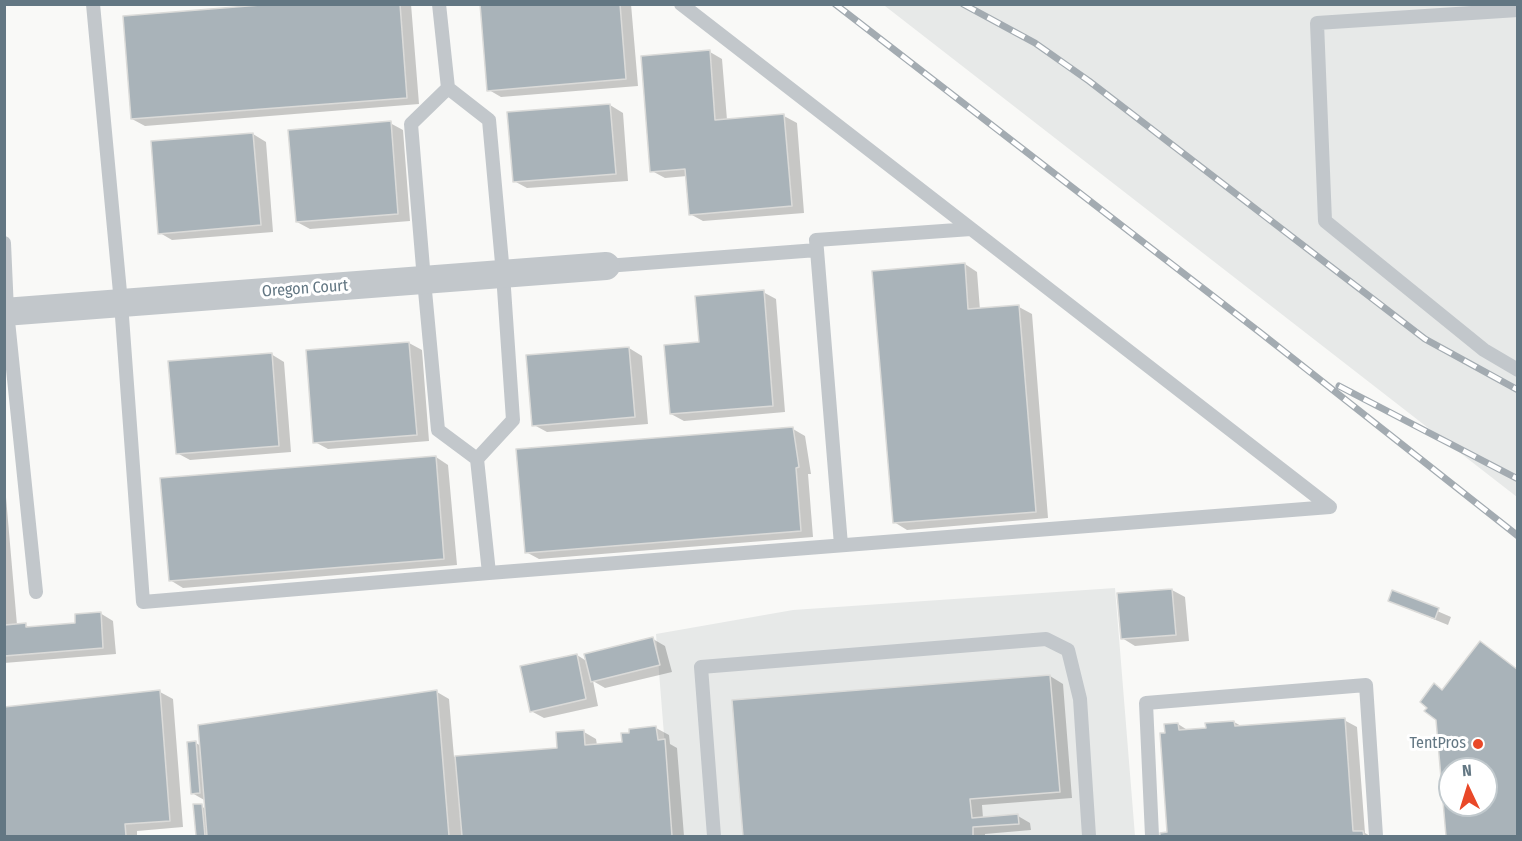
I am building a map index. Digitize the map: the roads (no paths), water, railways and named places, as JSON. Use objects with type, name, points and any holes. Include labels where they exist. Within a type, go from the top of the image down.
[{"type":"street","name":"Oregon Court","points":[[6,311],[606,266]]},
{"type":"lane","points":[[93,4],[121,303],[143,602],[1330,507],[681,4]]},
{"type":"lane","points":[[439,4],[448,88],[489,120],[503,274],[513,420],[477,459]]},
{"type":"lane","points":[[1518,10],[1317,23],[1325,221],[1484,350],[1518,370]]},
{"type":"lane","points":[[448,88],[411,124],[424,280],[438,430],[477,459],[489,573]]},
{"type":"lane","points":[[842,545],[816,240],[970,228]]},
{"type":"lane","points":[[4,243],[6,311],[36,592]]},
{"type":"lane","points":[[606,266],[817,250]]},
{"type":"lane","points":[[714,837],[701,667],[1046,639],[1068,650],[1080,699],[1089,837]]},
{"type":"lane","points":[[1152,837],[1146,703],[1366,685],[1376,837]]},
{"type":"railway","points":[[835,4],[1262,334],[1518,536]]},
{"type":"railway","points":[[963,4],[1035,43],[1089,81],[1425,339],[1518,390]]},
{"type":"railway","points":[[1339,386],[1518,479]]},
{"type":"place","name":"TentPros","points":[[1478,744]]}]
